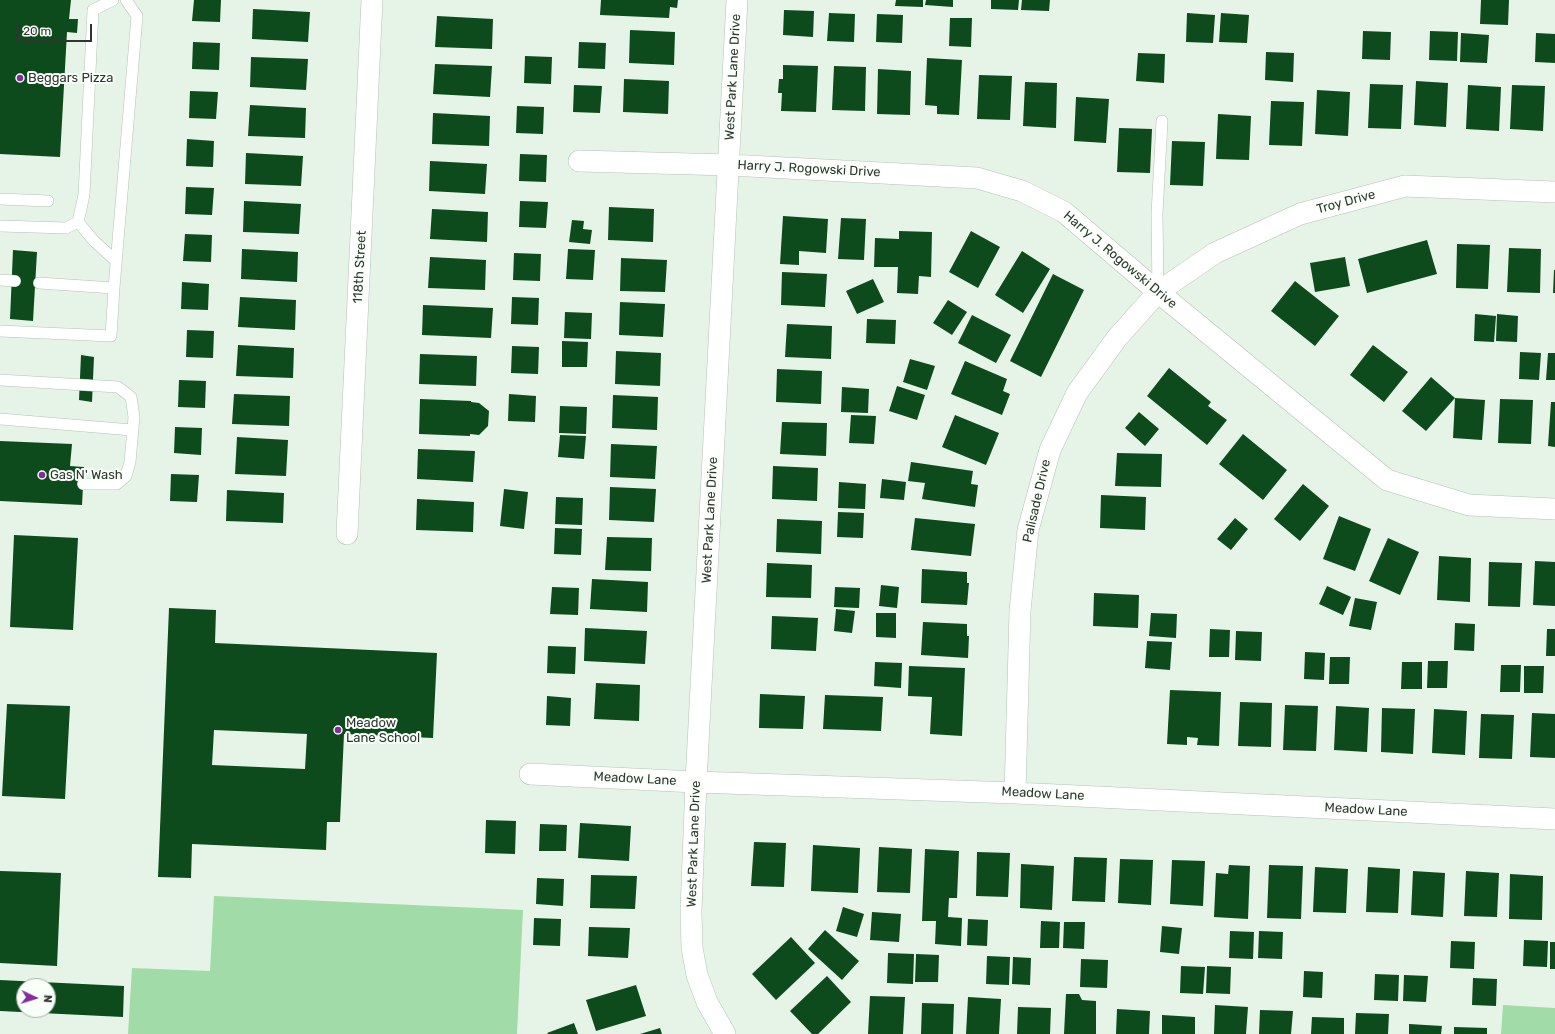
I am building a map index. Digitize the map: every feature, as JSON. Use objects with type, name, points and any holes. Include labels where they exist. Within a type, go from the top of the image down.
[{"type":"street","name":"118th Street","points":[[347,534],[372,0]]},
{"type":"street","name":"West Park Lane Drive","points":[[725,1034],[707,1002],[697,975],[692,948],[692,911],[696,782],[737,0]]},
{"type":"street","name":"Harry J. Rogowski Drive","points":[[579,160],[729,165],[977,178],[1022,190],[1064,212],[1158,292],[1387,480],[1469,505],[1555,508]]},
{"type":"street","name":"Troy Drive","points":[[1158,292],[1218,252],[1300,214],[1405,186],[1555,192]]},
{"type":"street","name":"Palisade Drive","points":[[1016,792],[1020,604],[1028,530],[1050,450],[1077,394],[1117,338],[1158,292]]},
{"type":"street","name":"Meadow Lane","points":[[530,774],[696,782],[1016,792],[1555,819]]},
{"type":"lane","points":[[78,222],[84,195],[93,10],[113,0]]},
{"type":"lane","points":[[0,331],[111,336],[137,16],[126,0]]},
{"type":"lane","points":[[1158,292],[1157,214],[1162,121]]},
{"type":"lane","points":[[0,199],[48,201]]},
{"type":"lane","points":[[0,226],[66,228],[78,222]]},
{"type":"lane","points":[[78,222],[94,241],[116,261]]},
{"type":"lane","points":[[0,280],[15,281]]},
{"type":"lane","points":[[39,283],[114,288]]},
{"type":"lane","points":[[0,380],[118,387],[131,397],[134,417],[130,462],[126,476],[117,484],[83,484]]},
{"type":"lane","points":[[0,419],[132,430]]},
{"type":"green space","points":[[214,896],[523,910],[517,1034],[128,1034],[132,968],[210,971]]},
{"type":"green space","points":[[1503,1005],[1555,1008],[1555,1034],[1501,1034]]},
{"type":"building","points":[[0,0],[71,0],[69,19],[78,19],[77,33],[67,32],[60,157],[0,154]]},
{"type":"building","points":[[194,0],[221,0],[220,22],[192,21]]},
{"type":"building","points":[[601,0],[678,0],[677,8],[670,7],[669,18],[600,15]]},
{"type":"building","points":[[896,0],[923,0],[923,7],[895,6]]},
{"type":"building","points":[[926,0],[953,0],[953,7],[925,5]]},
{"type":"building","points":[[991,0],[1019,0],[1018,10],[991,9]]},
{"type":"building","points":[[1022,0],[1050,0],[1049,11],[1021,10]]},
{"type":"building","points":[[1481,0],[1509,0],[1508,25],[1480,24]]},
{"type":"building","points":[[253,9],[310,12],[308,42],[252,39]]},
{"type":"building","points":[[784,10],[814,11],[813,37],[783,35]]},
{"type":"building","points":[[829,13],[855,14],[854,42],[827,41]]},
{"type":"building","points":[[1187,13],[1215,15],[1213,43],[1186,42]]},
{"type":"building","points":[[1221,13],[1249,15],[1247,43],[1219,42]]},
{"type":"building","points":[[877,14],[903,15],[902,43],[876,42]]},
{"type":"building","points":[[437,16],[493,19],[492,49],[435,47]]},
{"type":"building","points":[[950,18],[972,18],[971,47],[949,46]]},
{"type":"building","points":[[630,30],[675,32],[674,65],[629,63]]},
{"type":"building","points":[[1363,31],[1391,32],[1390,60],[1362,59]]},
{"type":"building","points":[[1430,31],[1458,32],[1457,61],[1429,60]]},
{"type":"building","points":[[1461,33],[1489,35],[1487,63],[1460,62]]},
{"type":"building","points":[[1536,33],[1555,34],[1555,63],[1535,62]]},
{"type":"building","points":[[193,42],[220,43],[219,70],[192,69]]},
{"type":"building","points":[[579,42],[606,43],[605,69],[578,68]]},
{"type":"building","points":[[1266,52],[1294,53],[1293,82],[1265,80]]},
{"type":"building","points":[[1138,53],[1165,54],[1164,83],[1136,81]]},
{"type":"building","points":[[525,56],[552,57],[551,84],[524,83]]},
{"type":"building","points":[[251,57],[308,59],[306,90],[250,87]]},
{"type":"building","points":[[927,58],[962,60],[959,115],[937,114],[937,106],[925,105]]},
{"type":"building","points":[[435,64],[492,66],[490,97],[433,94]]},
{"type":"building","points":[[783,65],[818,66],[816,112],[781,111],[782,93],[778,93],[779,79],[783,79]]},
{"type":"building","points":[[834,66],[866,67],[865,111],[832,110]]},
{"type":"building","points":[[878,69],[911,71],[910,115],[877,114]]},
{"type":"building","points":[[979,75],[1012,76],[1010,120],[977,119]]},
{"type":"building","points":[[624,79],[669,81],[668,114],[623,112]]},
{"type":"building","points":[[1416,81],[1448,83],[1446,127],[1414,125]]},
{"type":"building","points":[[1025,82],[1057,83],[1056,128],[1023,126]]},
{"type":"building","points":[[1370,84],[1403,85],[1401,129],[1368,128]]},
{"type":"building","points":[[574,85],[602,86],[600,113],[573,112]]},
{"type":"building","points":[[1468,85],[1501,87],[1499,131],[1466,129]]},
{"type":"building","points":[[1512,85],[1545,86],[1543,131],[1510,129]]},
{"type":"building","points":[[1317,90],[1350,92],[1348,136],[1315,134]]},
{"type":"building","points":[[190,91],[218,92],[216,119],[189,118]]},
{"type":"building","points":[[1076,97],[1109,99],[1106,143],[1074,141]]},
{"type":"building","points":[[1271,101],[1304,102],[1302,146],[1269,145]]},
{"type":"building","points":[[250,105],[306,108],[305,138],[248,136]]},
{"type":"building","points":[[517,106],[544,107],[543,134],[516,133]]},
{"type":"building","points":[[433,113],[490,116],[489,146],[432,144]]},
{"type":"building","points":[[1218,114],[1251,116],[1249,160],[1216,159]]},
{"type":"building","points":[[1119,128],[1152,129],[1150,173],[1117,172]]},
{"type":"building","points":[[187,139],[214,141],[213,167],[186,166]]},
{"type":"building","points":[[1172,141],[1205,142],[1203,186],[1170,185]]},
{"type":"building","points":[[246,153],[303,156],[301,186],[245,184]]},
{"type":"building","points":[[520,154],[547,155],[546,182],[519,181]]},
{"type":"building","points":[[430,161],[487,164],[485,194],[429,191]]},
{"type":"building","points":[[186,187],[214,188],[212,215],[185,214]]},
{"type":"building","points":[[244,201],[301,204],[299,234],[243,232]]},
{"type":"building","points":[[520,201],[548,202],[546,228],[519,227]]},
{"type":"building","points":[[609,207],[654,209],[653,242],[608,240]]},
{"type":"building","points":[[432,209],[488,212],[487,242],[430,239]]},
{"type":"building","points":[[783,216],[828,219],[826,253],[799,251],[799,265],[780,264]]},
{"type":"building","points":[[841,218],[866,219],[864,260],[838,259]]},
{"type":"building","points":[[572,220],[584,221],[583,229],[592,230],[590,244],[569,242]]},
{"type":"building","points":[[899,231],[932,232],[931,277],[919,276],[918,294],[897,293],[898,267],[874,267],[875,238],[899,239]]},
{"type":"building","points":[[971,231],[1000,247],[978,288],[949,272]]},
{"type":"building","points":[[185,234],[212,235],[211,262],[183,261]]},
{"type":"building","points":[[1427,240],[1437,274],[1367,293],[1358,259]]},
{"type":"building","points":[[1457,244],[1490,245],[1488,289],[1456,288]]},
{"type":"building","points":[[1509,248],[1541,249],[1540,293],[1507,292]]},
{"type":"building","points":[[242,249],[298,252],[297,282],[241,279]]},
{"type":"building","points":[[568,249],[595,250],[593,280],[566,279]]},
{"type":"building","points":[[13,250],[37,252],[33,321],[10,319]]},
{"type":"building","points":[[1022,251],[1050,269],[1023,313],[995,295]]},
{"type":"building","points":[[514,253],[541,254],[540,281],[513,280]]},
{"type":"building","points":[[430,257],[486,260],[485,290],[428,288]]},
{"type":"building","points":[[1345,257],[1350,286],[1315,292],[1310,263]]},
{"type":"building","points":[[621,258],[667,260],[665,292],[620,291]]},
{"type":"building","points":[[1554,270],[1555,293],[1553,293]]},
{"type":"building","points":[[782,272],[827,274],[825,307],[781,305]]},
{"type":"building","points":[[1053,274],[1084,290],[1041,377],[1010,361]]},
{"type":"building","points":[[873,279],[884,302],[857,314],[846,291]]},
{"type":"building","points":[[1295,281],[1339,316],[1315,346],[1271,311]]},
{"type":"building","points":[[182,282],[209,284],[208,310],[181,309]]},
{"type":"building","points":[[240,297],[296,300],[295,330],[238,327]]},
{"type":"building","points":[[512,297],[539,298],[538,325],[511,324]]},
{"type":"building","points":[[948,300],[967,312],[952,335],[933,323]]},
{"type":"building","points":[[620,302],[665,304],[663,337],[619,335]]},
{"type":"building","points":[[423,305],[493,308],[491,338],[422,335]]},
{"type":"building","points":[[565,312],[592,313],[591,339],[564,338]]},
{"type":"building","points":[[1475,314],[1496,316],[1494,342],[1474,341]]},
{"type":"building","points":[[1497,314],[1518,316],[1517,342],[1496,341]]},
{"type":"building","points":[[972,315],[1011,335],[996,363],[958,343]]},
{"type":"building","points":[[867,319],[896,320],[895,344],[866,343]]},
{"type":"building","points":[[787,324],[832,326],[831,359],[785,357]]},
{"type":"building","points":[[187,330],[214,331],[213,358],[186,357]]},
{"type":"building","points":[[562,341],[588,342],[587,367],[562,367]]},
{"type":"building","points":[[238,345],[294,348],[293,378],[236,376]]},
{"type":"building","points":[[1373,345],[1408,372],[1384,402],[1350,375]]},
{"type":"building","points":[[512,346],[539,347],[538,374],[511,373]]},
{"type":"building","points":[[616,351],[661,353],[660,386],[615,384]]},
{"type":"building","points":[[1520,352],[1541,353],[1539,380],[1519,379]]},
{"type":"building","points":[[1548,353],[1555,353],[1555,380],[1546,380]]},
{"type":"building","points":[[420,354],[477,356],[476,386],[419,384]]},
{"type":"building","points":[[81,355],[94,357],[92,402],[79,400]]},
{"type":"building","points":[[910,359],[935,366],[927,390],[903,382]]},
{"type":"building","points":[[965,361],[1007,379],[1003,391],[1010,394],[1002,415],[951,394]]},
{"type":"building","points":[[1169,368],[1211,402],[1208,406],[1227,420],[1207,445],[1147,396]]},
{"type":"building","points":[[777,369],[822,371],[821,404],[776,402]]},
{"type":"building","points":[[1431,377],[1455,398],[1426,431],[1402,411]]},
{"type":"building","points":[[179,380],[206,381],[205,408],[178,407]]},
{"type":"building","points":[[897,386],[925,395],[917,420],[889,411]]},
{"type":"building","points":[[842,387],[869,389],[868,413],[841,412]]},
{"type":"building","points":[[234,394],[290,396],[289,426],[232,424]]},
{"type":"building","points":[[509,394],[536,396],[535,422],[508,421]]},
{"type":"building","points":[[613,395],[658,397],[657,430],[612,428]]},
{"type":"building","points":[[1455,398],[1485,400],[1482,440],[1453,438]]},
{"type":"building","points":[[420,399],[471,401],[479,403],[489,411],[488,426],[479,435],[419,434]]},
{"type":"building","points":[[1500,399],[1533,400],[1531,444],[1498,443]]},
{"type":"building","points":[[1551,402],[1555,402],[1555,447],[1548,446]]},
{"type":"building","points":[[560,406],[587,407],[586,434],[559,433]]},
{"type":"building","points":[[1139,412],[1159,429],[1145,446],[1125,428]]},
{"type":"building","points":[[851,415],[876,416],[874,444],[849,443]]},
{"type":"building","points":[[955,415],[999,433],[986,465],[942,447]]},
{"type":"building","points":[[782,422],[827,423],[826,456],[780,454]]},
{"type":"building","points":[[175,427],[202,428],[201,455],[174,453]]},
{"type":"building","points":[[1243,434],[1287,470],[1263,500],[1219,464]]},
{"type":"building","points":[[560,435],[586,436],[584,459],[558,457]]},
{"type":"building","points":[[237,437],[288,440],[286,476],[235,474]]},
{"type":"building","name":"Gas N' Wash","points":[[0,441],[72,444],[70,466],[84,467],[82,505],[0,501]]},
{"type":"building","points":[[611,444],[657,446],[655,479],[610,477]]},
{"type":"building","points":[[418,449],[475,451],[473,482],[417,479]]},
{"type":"building","points":[[1117,453],[1162,454],[1161,487],[1115,486]]},
{"type":"building","points":[[911,462],[973,471],[971,484],[978,485],[975,507],[922,499],[925,483],[908,481]]},
{"type":"building","points":[[773,466],[818,468],[817,501],[772,499]]},
{"type":"building","points":[[171,474],[199,475],[197,502],[170,501]]},
{"type":"building","points":[[882,479],[906,482],[904,500],[880,498]]},
{"type":"building","points":[[839,482],[866,484],[865,509],[838,508]]},
{"type":"building","points":[[1303,484],[1329,506],[1300,541],[1274,519]]},
{"type":"building","points":[[610,487],[656,489],[654,522],[609,520]]},
{"type":"building","points":[[504,489],[528,492],[524,529],[500,526]]},
{"type":"building","points":[[227,490],[284,493],[283,523],[226,521]]},
{"type":"building","points":[[1101,495],[1146,497],[1145,530],[1100,528]]},
{"type":"building","points":[[556,497],[583,498],[582,525],[555,524]]},
{"type":"building","points":[[417,499],[474,502],[473,532],[416,530]]},
{"type":"building","points":[[838,512],[864,513],[863,538],[837,537]]},
{"type":"building","points":[[1339,516],[1371,529],[1355,571],[1323,559]]},
{"type":"building","points":[[915,518],[975,524],[971,556],[911,550]]},
{"type":"building","points":[[1235,518],[1248,529],[1231,550],[1217,539]]},
{"type":"building","points":[[777,519],[822,521],[821,554],[776,552]]},
{"type":"building","points":[[555,528],[582,529],[581,555],[554,554]]},
{"type":"building","points":[[14,535],[78,538],[73,630],[10,627]]},
{"type":"building","points":[[607,537],[652,538],[651,571],[605,570]]},
{"type":"building","points":[[1388,538],[1419,552],[1400,595],[1369,581]]},
{"type":"building","points":[[1439,556],[1471,558],[1470,602],[1437,600]]},
{"type":"building","points":[[1535,561],[1555,562],[1555,606],[1533,605]]},
{"type":"building","points":[[1489,562],[1522,563],[1520,607],[1488,606]]},
{"type":"building","points":[[767,563],[812,565],[811,598],[766,597]]},
{"type":"building","points":[[922,569],[967,572],[967,583],[969,583],[967,605],[921,603]]},
{"type":"building","points":[[592,579],[648,582],[647,612],[590,609]]},
{"type":"building","points":[[881,585],[899,587],[897,608],[879,606]]},
{"type":"building","points":[[1327,586],[1351,597],[1343,615],[1319,604]]},
{"type":"building","points":[[552,587],[579,588],[578,615],[550,614]]},
{"type":"building","points":[[835,587],[860,588],[859,608],[834,607]]},
{"type":"building","points":[[1094,593],[1139,595],[1138,628],[1093,626]]},
{"type":"building","points":[[1355,598],[1377,602],[1371,630],[1349,626]]},
{"type":"building","points":[[169,608],[216,610],[215,643],[437,653],[433,738],[344,734],[340,822],[327,822],[326,850],[192,844],[191,878],[158,877]],"holes":[[[214,730],[307,734],[305,769],[212,765]]]},
{"type":"building","points":[[836,609],[855,611],[852,633],[834,631]]},
{"type":"building","points":[[876,613],[896,613],[896,638],[876,637]]},
{"type":"building","points":[[1151,613],[1177,614],[1176,638],[1149,636]]},
{"type":"building","points":[[772,616],[818,618],[816,651],[771,649]]},
{"type":"building","points":[[923,622],[967,624],[967,636],[969,636],[968,658],[921,655]]},
{"type":"building","points":[[1455,623],[1475,624],[1474,651],[1454,650]]},
{"type":"building","points":[[585,628],[647,631],[645,664],[584,661]]},
{"type":"building","points":[[1210,629],[1230,630],[1229,657],[1209,657]]},
{"type":"building","points":[[1547,629],[1555,629],[1555,656],[1546,656]]},
{"type":"building","points":[[1236,631],[1262,632],[1261,661],[1235,660]]},
{"type":"building","points":[[1147,641],[1172,642],[1170,670],[1145,668]]},
{"type":"building","points":[[548,646],[576,647],[575,674],[547,673]]},
{"type":"building","points":[[1305,652],[1325,653],[1324,680],[1304,679]]},
{"type":"building","points":[[1330,657],[1350,657],[1349,684],[1329,684]]},
{"type":"building","points":[[1428,661],[1448,661],[1447,688],[1427,688]]},
{"type":"building","points":[[875,662],[902,663],[901,688],[874,686]]},
{"type":"building","points":[[1402,662],[1422,662],[1422,689],[1401,689]]},
{"type":"building","points":[[1501,665],[1521,665],[1520,692],[1500,692]]},
{"type":"building","points":[[909,666],[965,668],[962,736],[930,734],[932,697],[908,696]]},
{"type":"building","points":[[1524,666],[1544,666],[1543,693],[1524,693]]},
{"type":"building","points":[[596,683],[640,685],[639,721],[594,719]]},
{"type":"building","points":[[1170,690],[1221,692],[1219,746],[1197,745],[1198,738],[1187,737],[1187,745],[1167,744]]},
{"type":"building","points":[[760,694],[805,696],[803,729],[759,728]]},
{"type":"building","points":[[825,695],[883,697],[881,731],[823,729]]},
{"type":"building","points":[[547,696],[571,698],[570,726],[546,725]]},
{"type":"building","points":[[1240,702],[1272,703],[1271,747],[1238,746]]},
{"type":"building","points":[[7,704],[70,706],[65,799],[2,796]]},
{"type":"building","points":[[1285,705],[1318,706],[1316,751],[1283,750]]},
{"type":"building","points":[[1336,706],[1369,708],[1367,752],[1334,750]]},
{"type":"building","points":[[1382,708],[1415,709],[1413,754],[1381,752]]},
{"type":"building","points":[[1434,709],[1467,711],[1465,755],[1432,753]]},
{"type":"building","points":[[1532,713],[1555,714],[1555,758],[1530,757]]},
{"type":"building","points":[[1481,714],[1514,715],[1512,759],[1479,758]]},
{"type":"building","points":[[486,820],[516,821],[515,854],[485,853]]},
{"type":"building","points":[[580,823],[631,826],[629,861],[578,858]]},
{"type":"building","points":[[540,824],[567,825],[566,851],[539,851]]},
{"type":"building","points":[[754,842],[786,843],[784,887],[751,886]]},
{"type":"building","points":[[813,845],[860,848],[858,893],[811,891]]},
{"type":"building","points":[[879,847],[912,849],[910,893],[877,892]]},
{"type":"building","points":[[925,849],[959,851],[957,898],[949,898],[948,917],[962,918],[961,946],[935,944],[936,921],[922,921]]},
{"type":"building","points":[[977,852],[1010,853],[1008,897],[976,896]]},
{"type":"building","points":[[1074,857],[1107,858],[1105,902],[1072,901]]},
{"type":"building","points":[[1120,859],[1153,860],[1151,905],[1118,903]]},
{"type":"building","points":[[1172,860],[1205,861],[1203,906],[1170,904]]},
{"type":"building","points":[[1021,864],[1054,866],[1052,910],[1020,908]]},
{"type":"building","points":[[1229,865],[1250,866],[1248,919],[1214,917],[1216,873],[1228,874]]},
{"type":"building","points":[[1269,865],[1303,866],[1301,919],[1267,918]]},
{"type":"building","points":[[1315,867],[1348,869],[1346,913],[1313,912]]},
{"type":"building","points":[[1368,867],[1400,869],[1398,913],[1366,912]]},
{"type":"building","points":[[0,871],[61,873],[57,966],[0,963]]},
{"type":"building","points":[[1413,871],[1445,873],[1443,917],[1411,915]]},
{"type":"building","points":[[1466,871],[1499,873],[1497,917],[1464,916]]},
{"type":"building","points":[[1510,874],[1543,876],[1542,920],[1509,919]]},
{"type":"building","points":[[591,875],[637,876],[635,909],[590,908]]},
{"type":"building","points":[[537,878],[564,879],[563,906],[536,904]]},
{"type":"building","points":[[843,907],[864,914],[857,937],[836,931]]},
{"type":"building","points":[[872,912],[901,914],[899,942],[870,940]]},
{"type":"building","points":[[534,918],[561,919],[560,946],[533,945]]},
{"type":"building","points":[[968,919],[988,920],[987,946],[967,945]]},
{"type":"building","points":[[1041,921],[1060,922],[1059,948],[1040,948]]},
{"type":"building","points":[[1064,922],[1085,922],[1084,949],[1063,948]]},
{"type":"building","points":[[1162,926],[1182,928],[1179,954],[1160,952]]},
{"type":"building","points":[[589,927],[630,928],[628,958],[588,956]]},
{"type":"building","points":[[825,930],[859,961],[842,980],[808,949]]},
{"type":"building","points":[[1230,931],[1254,932],[1253,959],[1229,958]]},
{"type":"building","points":[[1259,931],[1283,932],[1282,959],[1258,958]]},
{"type":"building","points":[[791,937],[815,963],[776,1000],[752,974]]},
{"type":"building","points":[[1524,940],[1548,941],[1547,967],[1523,966]]},
{"type":"building","points":[[1451,941],[1475,942],[1474,969],[1450,968]]},
{"type":"building","points":[[1550,942],[1555,942],[1555,969],[1550,969]]},
{"type":"building","points":[[888,953],[914,954],[913,984],[887,983]]},
{"type":"building","points":[[916,954],[939,955],[938,982],[915,982]]},
{"type":"building","points":[[987,956],[1010,957],[1009,985],[986,984]]},
{"type":"building","points":[[1013,957],[1031,958],[1030,985],[1012,984]]},
{"type":"building","points":[[1081,959],[1108,960],[1107,988],[1080,987]]},
{"type":"building","points":[[1181,966],[1205,967],[1203,994],[1180,993]]},
{"type":"building","points":[[1207,966],[1231,967],[1230,994],[1206,993]]},
{"type":"building","points":[[1304,971],[1323,972],[1322,998],[1303,997]]},
{"type":"building","points":[[1375,974],[1399,975],[1398,1001],[1374,1000]]},
{"type":"building","points":[[1404,975],[1428,976],[1426,1002],[1403,1001]]},
{"type":"building","points":[[827,976],[851,1002],[818,1034],[812,1034],[790,1011]]},
{"type":"building","points":[[1473,978],[1497,979],[1496,1006],[1472,1005]]},
{"type":"building","points":[[0,980],[16,981],[16,1012],[0,1011]]},
{"type":"building","points":[[56,983],[124,986],[123,1017],[56,1014]]},
{"type":"building","points":[[636,985],[646,1016],[596,1031],[586,1000]]},
{"type":"building","points":[[1066,994],[1079,994],[1082,1000],[1096,1001],[1096,1034],[1064,1034]]},
{"type":"building","points":[[870,996],[905,997],[903,1034],[868,1034]]},
{"type":"building","points":[[968,997],[1001,999],[999,1034],[966,1034]]},
{"type":"building","points":[[922,1003],[954,1004],[953,1034],[921,1034]]},
{"type":"building","points":[[1215,1005],[1248,1007],[1246,1034],[1214,1034]]},
{"type":"building","points":[[1018,1007],[1051,1008],[1050,1034],[1017,1034]]},
{"type":"building","points":[[1117,1009],[1150,1011],[1149,1034],[1116,1034]]},
{"type":"building","points":[[1260,1010],[1293,1011],[1291,1034],[1259,1034]]},
{"type":"building","points":[[1356,1013],[1389,1014],[1388,1034],[1355,1034]]},
{"type":"building","points":[[1162,1015],[1195,1017],[1195,1034],[1162,1034]]},
{"type":"building","points":[[1312,1017],[1344,1018],[1344,1034],[1311,1034]]},
{"type":"building","points":[[574,1023],[578,1034],[547,1033]]},
{"type":"building","points":[[1409,1024],[1442,1026],[1441,1034],[1409,1034]]},
{"type":"building","points":[[1454,1027],[1487,1028],[1487,1034],[1454,1034]]},
{"type":"building","points":[[660,1028],[662,1034],[640,1034]]},
{"type":"place","name":"Beggars Pizza","points":[[20,78]]},
{"type":"place","name":"Gas N' Wash","points":[[42,475]]},
{"type":"place","name":"Meadow Lane School","points":[[338,730]]}]
